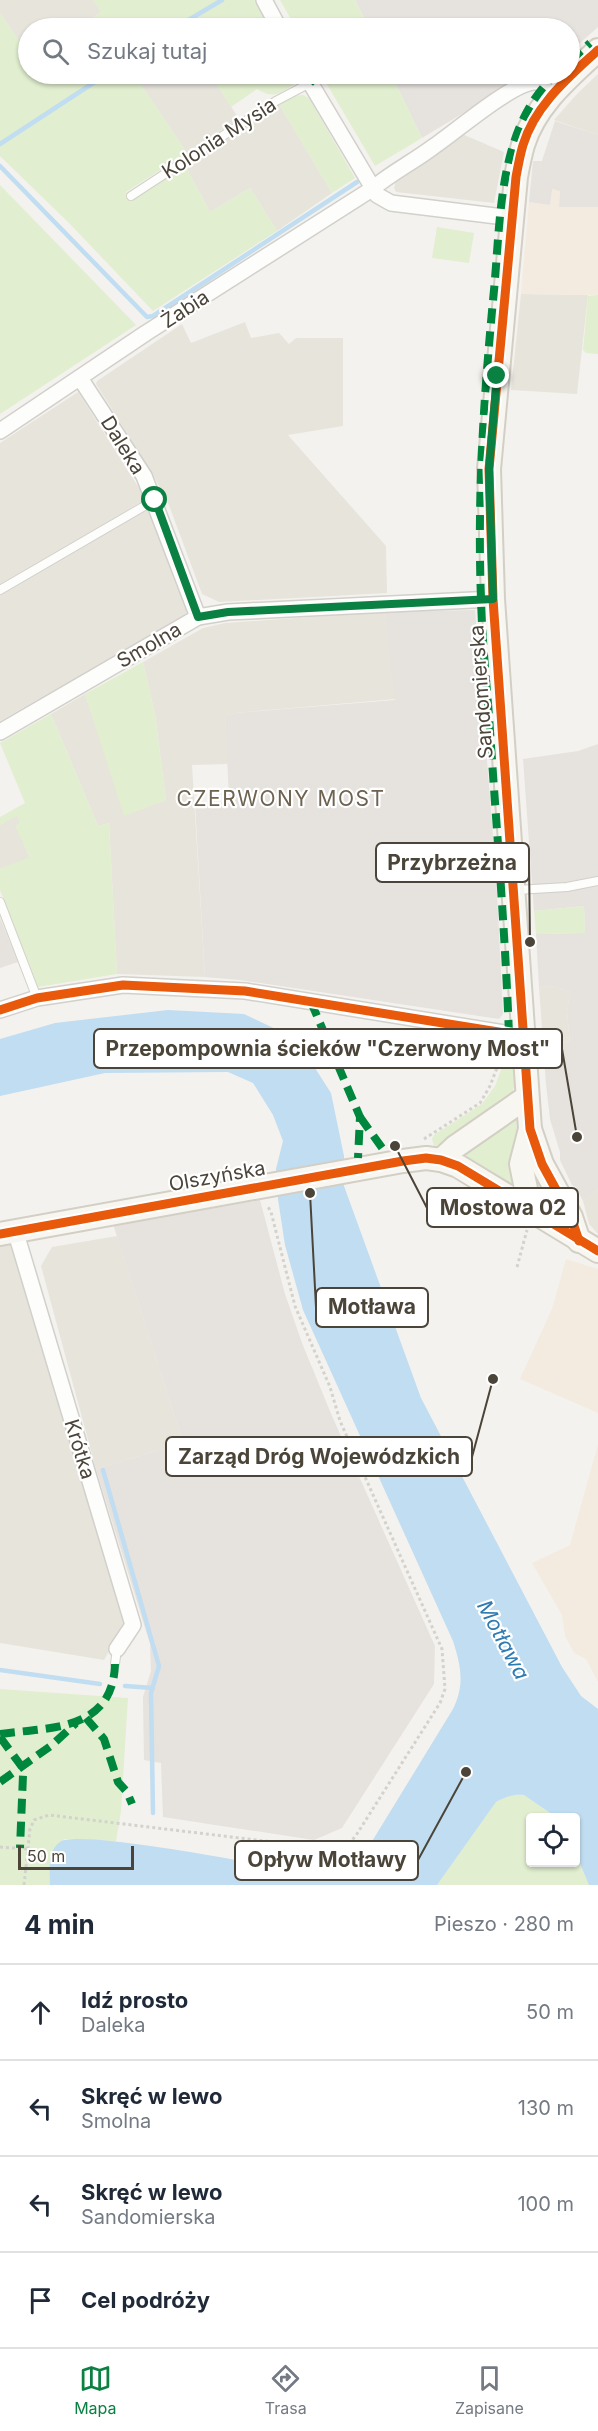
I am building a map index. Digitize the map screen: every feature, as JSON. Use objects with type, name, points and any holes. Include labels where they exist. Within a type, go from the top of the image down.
[{"type":"street","points":[[264,0],[274,18]]},
{"type":"street","name":"Sandomierska","points":[[580,67],[598,50]]},
{"type":"street","name":"Kolonia Mysia","points":[[311,84],[372,189]]},
{"type":"street","name":"Żabia","points":[[0,431],[372,189],[387,176],[432,148],[488,106],[526,84]]},
{"type":"street","name":"Żabia","points":[[541,84],[556,89]]},
{"type":"street","name":"Sandomierska","points":[[561,84],[538,114],[524,143],[516,177],[489,469],[493,599],[513,891],[516,1036],[530,1129],[542,1164],[589,1246]]},
{"type":"street","points":[[372,189],[377,195],[391,203],[512,218]]},
{"type":"street","name":"Daleka","points":[[80,378],[144,476],[198,617]]},
{"type":"street","name":"Smolna","points":[[0,732],[198,617],[228,612],[493,599]]},
{"type":"street","points":[[0,1010],[37,998],[123,986],[245,991],[516,1036]]},
{"type":"street","points":[[527,1097],[455,1147],[441,1160],[458,1166],[530,1216],[589,1246]]},
{"type":"street","name":"Sandomierska","points":[[530,1129],[521,1164],[530,1216]]},
{"type":"street","name":"Olszyńska","points":[[7,1232],[357,1168],[426,1158],[441,1160]]},
{"type":"street","name":"Krótka","points":[[7,1232],[133,1625],[117,1648]]},
{"type":"lane","name":"Kolonia Mysia","points":[[131,196],[299,84]]},
{"type":"lane","points":[[0,590],[155,500]]},
{"type":"lane","points":[[513,891],[567,887],[598,881]]},
{"type":"lane","points":[[0,902],[37,998]]},
{"type":"lane","name":"Krótka","points":[[115,1664],[117,1648]]},
{"type":"path","points":[[420,1142],[480,1104],[516,1036]]},
{"type":"path","points":[[24,1885],[30,1828],[34,1820],[49,1815],[331,1849],[339,1848],[354,1837],[444,1696],[442,1649],[340,1421],[330,1387],[296,1306],[271,1212],[264,1201],[264,1186]]},
{"type":"path","points":[[517,1267],[530,1216]]},
{"type":"path","points":[[0,1847],[27,1849]]},
{"type":"shaded area","points":[[0,0],[93,0],[101,12],[93,18],[18,18],[18,39],[0,13]]},
{"type":"shaded area","points":[[355,0],[598,0],[598,27],[580,43],[580,18],[364,18]]},
{"type":"shaded area","points":[[598,74],[598,135],[554,120],[577,94]]},
{"type":"shaded area","points":[[141,84],[216,84],[239,119],[187,153]]},
{"type":"shaded area","points":[[396,84],[511,84],[422,138]]},
{"type":"shaded area","points":[[279,104],[332,193],[277,231],[250,188],[210,212],[184,164]]},
{"type":"shaded area","points":[[555,121],[598,135],[598,207],[559,207],[560,191],[552,189],[550,205],[529,202],[533,161],[542,161]]},
{"type":"shaded area","points":[[462,134],[504,152],[494,203],[396,192],[394,188],[397,177]]},
{"type":"shaded area","points":[[551,189],[560,190],[559,207],[598,207],[598,295],[521,294],[529,202],[550,205]]},
{"type":"shaded area","points":[[521,294],[588,295],[577,394],[511,390]]},
{"type":"shaded area","points":[[245,322],[251,338],[279,333],[289,344],[296,338],[343,338],[343,426],[288,435],[386,546],[387,593],[219,602],[202,594],[167,500],[96,384],[97,381],[182,324],[191,343]]},
{"type":"shaded area","points":[[78,392],[146,499],[0,586],[0,443]]},
{"type":"shaded area","points":[[149,506],[184,599],[187,610],[185,616],[0,721],[0,594]]},
{"type":"shaded area","points":[[475,610],[496,874],[503,1014],[499,1019],[240,980],[205,977],[195,804],[227,802],[229,797],[225,716],[235,713],[395,700],[384,612]]},
{"type":"shaded area","points":[[384,612],[396,699],[235,713],[225,716],[228,764],[192,765],[205,977],[117,974],[109,823],[98,826],[51,714],[85,694],[125,815],[166,800],[155,715],[143,662],[203,628],[225,623]]},
{"type":"shaded area","points":[[598,744],[598,1189],[583,1201],[560,1160],[560,1152],[550,1119],[543,1044],[570,1042],[567,1012],[570,992],[553,986],[539,987],[536,934],[585,933],[584,906],[534,911],[523,759],[578,751]]},
{"type":"shaded area","points":[[17,815],[20,823],[16,826],[30,858],[0,869],[0,825]]},
{"type":"shaded area","points":[[0,918],[18,962],[0,968]]},
{"type":"shaded area","points":[[553,986],[570,992],[567,1012],[570,1042],[543,1044],[539,987]]},
{"type":"shaded area","points":[[598,1189],[598,1234],[589,1224],[583,1201]]},
{"type":"shaded area","points":[[260,1200],[285,1294],[302,1343],[332,1416],[435,1646],[434,1684],[342,1828],[314,1840],[163,1817],[161,1763],[144,1760],[143,1697],[151,1671],[150,1644],[96,1469],[170,1447],[181,1436],[113,1224]]},
{"type":"shaded area","points":[[117,1236],[181,1436],[170,1447],[96,1469],[41,1266],[52,1247]]},
{"type":"shaded area","points":[[12,1243],[125,1623],[104,1660],[0,1643],[0,1246]]},
{"type":"shaded area","points":[[566,1259],[598,1269],[598,1413],[520,1379],[552,1309]]},
{"type":"shaded area","points":[[598,1444],[598,1682],[586,1659],[574,1653],[565,1636],[562,1615],[532,1563],[570,1545]]},
{"type":"green space","points":[[93,0],[254,0],[264,18],[93,18],[101,12]]},
{"type":"green space","points":[[280,0],[355,0],[364,18],[290,18]]},
{"type":"green space","points":[[0,13],[18,39],[18,84],[141,84],[187,153],[126,192],[131,198],[184,164],[210,212],[250,188],[277,231],[153,311],[70,224],[0,156]]},
{"type":"green space","points":[[216,84],[294,84],[274,94],[264,93],[257,89],[231,107]]},
{"type":"green space","points":[[327,84],[396,84],[422,138],[375,166]]},
{"type":"green space","points":[[303,95],[309,98],[355,178],[332,193],[279,104],[293,96]]},
{"type":"green space","points":[[0,185],[136,325],[0,414]]},
{"type":"green space","points":[[437,227],[474,233],[469,263],[432,258]]},
{"type":"green space","points":[[598,295],[598,354],[586,353],[583,350],[588,296]]},
{"type":"green space","points":[[143,662],[155,715],[166,800],[124,816],[85,694]]},
{"type":"green space","points":[[51,714],[98,826],[109,823],[117,974],[38,987],[0,890],[0,869],[30,857],[15,826],[20,823],[17,816],[0,825],[0,817],[25,803],[0,743]]},
{"type":"green space","points":[[584,906],[585,933],[536,934],[534,911]]},
{"type":"green space","points":[[510,1045],[515,1052],[517,1081],[505,1103],[442,1144],[434,1146],[432,1139],[434,1135],[482,1104],[495,1086]]},
{"type":"green space","points":[[517,1117],[515,1161],[518,1190],[467,1159],[465,1150]]},
{"type":"green space","points":[[0,1689],[128,1698],[121,1811],[116,1841],[64,1839],[51,1854],[50,1885],[0,1885]]},
{"type":"green space","points":[[511,1795],[524,1795],[550,1813],[526,1813],[526,1867],[580,1867],[580,1864],[589,1885],[437,1885],[496,1802]]},
{"type":"water","points":[[168,1010],[244,1014],[284,1033],[306,1054],[331,1093],[344,1156],[344,1186],[421,1398],[562,1667],[581,1696],[598,1709],[598,1885],[589,1885],[580,1864],[580,1813],[550,1813],[524,1795],[520,1795],[509,1796],[496,1802],[437,1885],[50,1885],[50,1862],[53,1851],[60,1842],[75,1839],[140,1845],[318,1875],[341,1867],[354,1860],[371,1843],[453,1709],[460,1684],[460,1667],[453,1641],[303,1310],[285,1245],[276,1169],[283,1141],[273,1115],[253,1083],[228,1072],[105,1073],[0,1096],[0,1039],[55,1023]]},
{"type":"waterway","points":[[192,18],[222,0]]},
{"type":"waterway","points":[[0,144],[92,84]]},
{"type":"waterway","points":[[0,166],[147,317],[153,316],[357,182]]},
{"type":"waterway","points":[[103,1470],[159,1666],[151,1693],[153,1813]]},
{"type":"waterway","points":[[0,1670],[100,1684]]},
{"type":"waterway","points":[[125,1686],[153,1688]]},
{"type":"marked path","points":[[580,52],[590,43]]},
{"type":"marked path","points":[[509,1035],[482,614],[480,560],[482,444],[498,233],[506,174],[523,120],[537,96],[547,84]]},
{"type":"marked path","points":[[311,1002],[360,1117],[358,1158]]},
{"type":"marked path","points":[[360,1117],[385,1152]]},
{"type":"marked path","points":[[0,1734],[57,1727],[91,1714],[103,1703],[111,1686],[115,1664]]},
{"type":"marked path","points":[[86,1718],[104,1739],[118,1782],[127,1792],[132,1804]]},
{"type":"marked path","points":[[0,1782],[52,1745],[76,1723]]},
{"type":"marked path","points":[[0,1737],[22,1767],[20,1848]]},
{"type":"cycle path","points":[[580,67],[598,50]]},
{"type":"cycle path","points":[[562,84],[544,104],[528,131],[516,177],[489,469],[493,599],[530,1129],[542,1164],[571,1217],[579,1241]]},
{"type":"cycle path","points":[[0,1010],[37,998],[123,985],[245,991],[523,1036]]},
{"type":"cycle path","points":[[0,1234],[426,1158],[458,1166],[598,1251]]},
{"type":"place","name":"Przybrzeżna","points":[[530,942]]},
{"type":"place","name":"Przepompownia ścieków \"Czerwony Most\"","points":[[577,1137]]},
{"type":"place","name":"Mostowa 02","points":[[395,1146]]},
{"type":"place","name":"Motława","points":[[310,1193]]},
{"type":"place","name":"Zarząd Dróg Wojewódzkich","points":[[493,1379]]},
{"type":"place","name":"Opływ Motławy","points":[[466,1772]]},
{"type":"district","name":"CZERWONY MOST","points":[[281,799]]},
{"type":"route","points":[[155,500],[198,617],[228,612],[493,599],[489,469],[497,376]]}]
